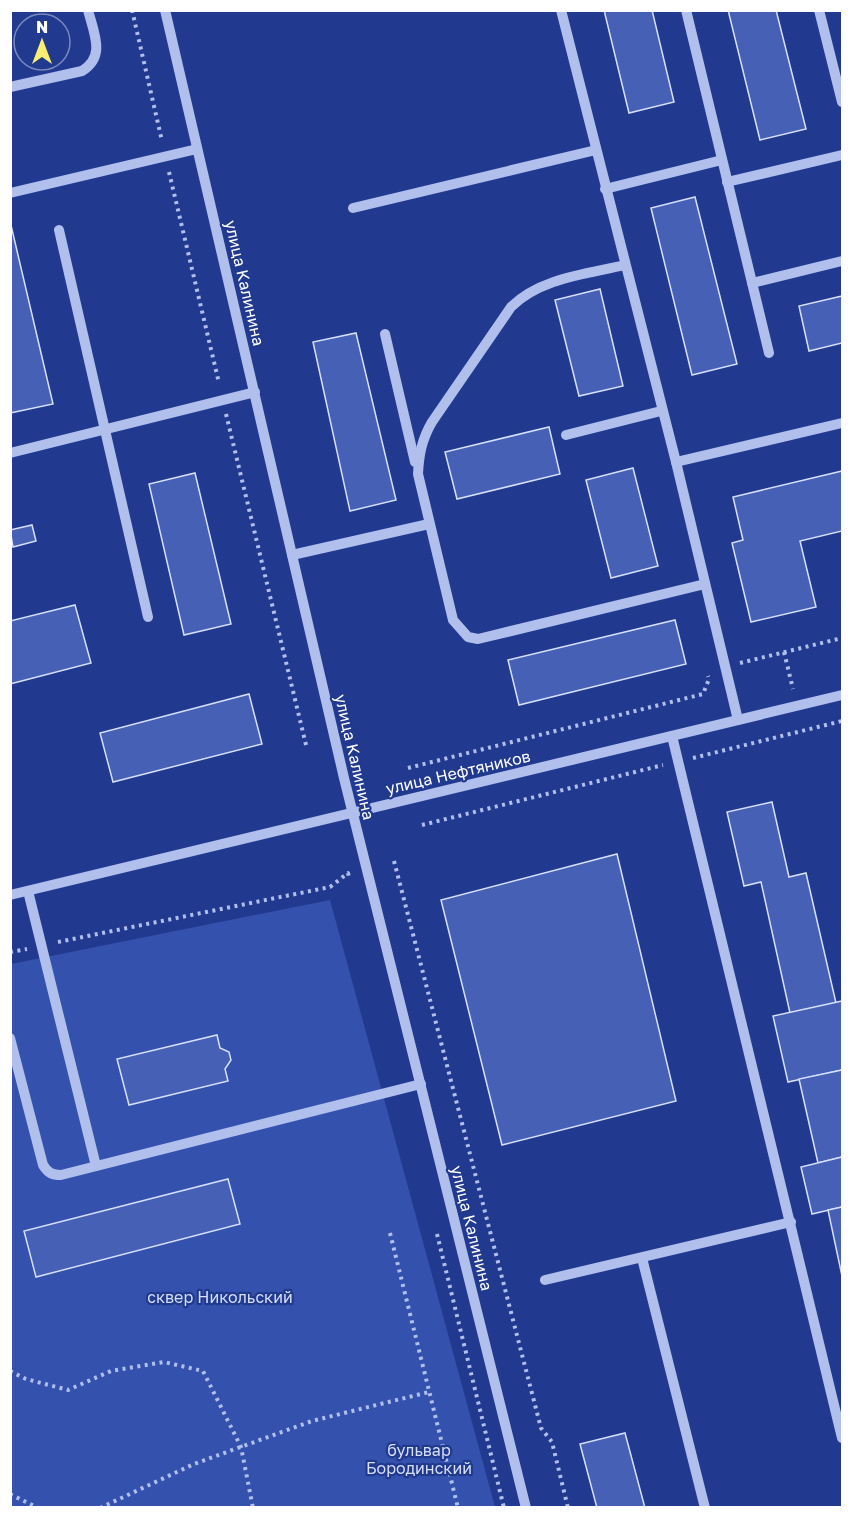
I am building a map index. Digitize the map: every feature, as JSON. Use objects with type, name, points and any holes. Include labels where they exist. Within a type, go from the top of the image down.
[{"type":"street","points":[[10,87],[82,71],[92,64],[97,46],[88,10]]},
{"type":"street","name":"улица Калинина","points":[[165,10],[352,812],[526,1508]]},
{"type":"street","points":[[561,10],[661,411],[676,462],[738,720]]},
{"type":"street","points":[[686,10],[769,353]]},
{"type":"street","points":[[819,10],[843,102]]},
{"type":"street","points":[[10,193],[197,149]]},
{"type":"street","points":[[353,208],[596,150]]},
{"type":"street","points":[[727,182],[843,155]]},
{"type":"street","points":[[605,189],[722,160]]},
{"type":"street","points":[[58,230],[148,617]]},
{"type":"street","points":[[752,283],[843,261]]},
{"type":"street","points":[[418,474],[419,453],[432,422],[511,307],[521,297],[545,285],[625,265]]},
{"type":"street","points":[[384,334],[453,620],[468,636],[478,639],[705,584]]},
{"type":"street","points":[[10,453],[255,392]]},
{"type":"street","points":[[566,435],[661,411]]},
{"type":"street","points":[[676,462],[843,423]]},
{"type":"street","points":[[292,555],[429,524]]},
{"type":"street","name":"улица Нефтяников","points":[[10,895],[843,695]]},
{"type":"street","points":[[672,736],[791,1222],[838,1395],[843,1438]]},
{"type":"street","points":[[28,891],[96,1166]]},
{"type":"street","points":[[10,1038],[43,1165],[47,1172],[53,1175],[61,1175],[421,1084]]},
{"type":"street","points":[[545,1280],[791,1222]]},
{"type":"street","points":[[642,1258],[705,1508]]},
{"type":"path","points":[[132,10],[307,748]]},
{"type":"path","points":[[408,768],[703,694],[709,679],[707,670],[843,638]]},
{"type":"path","points":[[422,825],[843,721]]},
{"type":"path","points":[[394,861],[541,1428],[552,1442],[568,1508]]},
{"type":"path","points":[[10,952],[330,887],[348,873],[351,884]]},
{"type":"path","points":[[436,1228],[504,1508]]},
{"type":"path","points":[[390,1233],[458,1508]]},
{"type":"path","points":[[10,1371],[68,1390],[111,1371],[164,1362],[203,1371],[241,1447],[253,1508]]},
{"type":"path","points":[[100,1508],[194,1464],[312,1421],[429,1392]]},
{"type":"path","points":[[10,1494],[38,1508]]},
{"type":"green space","name":"сквер Никольский","points":[[330,900],[495,1507],[11,1508],[11,964]]},
{"type":"building","points":[[604,10],[652,10],[674,102],[629,113]]},
{"type":"building","points":[[728,10],[776,10],[806,129],[760,140]]},
{"type":"building","points":[[695,197],[737,364],[692,375],[651,208]]},
{"type":"building","points":[[10,221],[53,404],[10,413]]},
{"type":"building","points":[[600,289],[623,386],[579,396],[555,300]]},
{"type":"building","points":[[842,296],[842,343],[809,351],[799,306]]},
{"type":"building","points":[[356,333],[396,500],[350,511],[313,342]]},
{"type":"building","points":[[549,427],[560,474],[457,499],[445,452]]},
{"type":"building","points":[[633,468],[658,566],[611,578],[586,480]]},
{"type":"building","points":[[842,471],[842,531],[800,541],[816,607],[751,622],[732,543],[743,540],[733,497]]},
{"type":"building","points":[[195,473],[231,624],[184,635],[149,484]]},
{"type":"building","points":[[32,525],[36,541],[13,547],[10,530]]},
{"type":"building","points":[[75,605],[91,663],[10,684],[10,621]]},
{"type":"building","points":[[675,620],[686,664],[519,705],[508,660]]},
{"type":"building","points":[[249,694],[262,744],[113,782],[100,733]]},
{"type":"building","points":[[772,802],[789,877],[806,873],[836,1003],[790,1013],[761,882],[744,886],[727,812]]},
{"type":"building","points":[[617,854],[676,1101],[502,1145],[441,900]]},
{"type":"building","points":[[842,1001],[842,1070],[788,1082],[773,1016]]},
{"type":"building","points":[[217,1035],[220,1048],[229,1052],[231,1060],[225,1069],[228,1081],[129,1105],[117,1059]]},
{"type":"building","points":[[842,1070],[842,1157],[818,1163],[799,1079]]},
{"type":"building","points":[[842,1157],[842,1207],[812,1214],[801,1167]]},
{"type":"building","points":[[228,1179],[240,1224],[36,1277],[24,1231]]},
{"type":"building","points":[[842,1207],[842,1276],[828,1210]]},
{"type":"building","points":[[625,1433],[645,1508],[597,1508],[580,1444]]},
{"type":"park label","name":"бульвар Бородинский","points":[[419,1459]]}]
